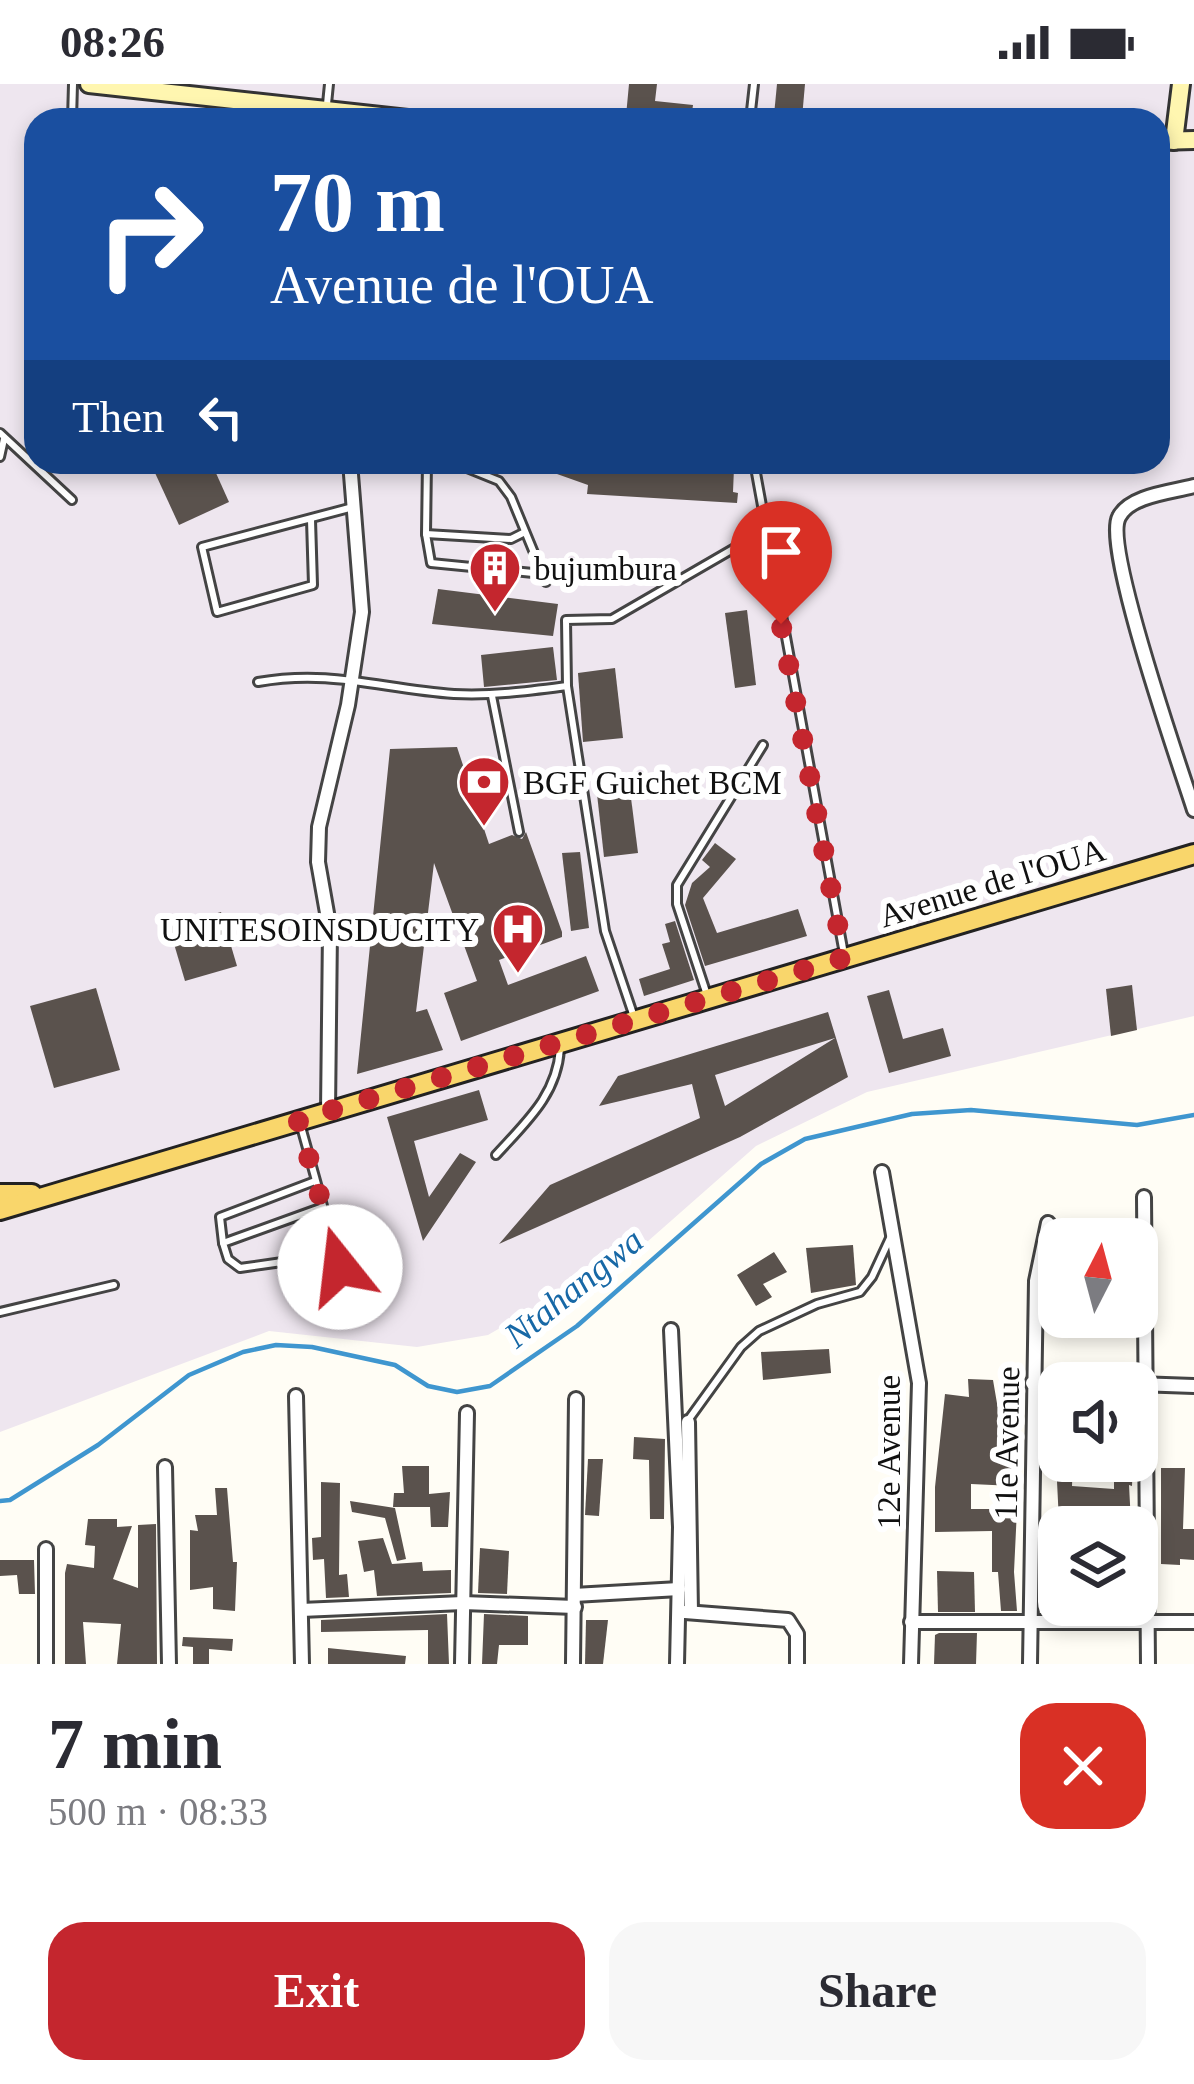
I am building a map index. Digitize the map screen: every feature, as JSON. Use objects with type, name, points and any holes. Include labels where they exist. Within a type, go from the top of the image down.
[{"type":"main road","name":"Avenue de l'OUA","points":[[0,1210],[1194,854]]},
{"type":"main road","name":"Avenue de l'OUA","points":[[0,1194],[49,1194]]},
{"type":"street","points":[[89,84],[267,108]]},
{"type":"street","points":[[1170,125],[1180,84]]},
{"type":"street","points":[[328,1112],[330,930],[318,862],[319,827],[362,612],[351,474]]},
{"type":"street","points":[[1194,486],[1130,505],[1118,518],[1115,538],[1194,810]]},
{"type":"street","name":"12e Avenue","points":[[882,1172],[919,1383],[911,1664]]},
{"type":"street","points":[[1141,1362],[1144,1197]]},
{"type":"street","name":"11e Avenue","points":[[1030,1664],[1038,1264]]},
{"type":"street","points":[[671,1330],[679,1589],[685,1612]]},
{"type":"street","points":[[1033,1383],[1038,1383]]},
{"type":"street","points":[[1158,1385],[1194,1386]]},
{"type":"street","points":[[296,1396],[302,1664]]},
{"type":"street","points":[[573,1664],[576,1399]]},
{"type":"street","points":[[462,1664],[467,1413]]},
{"type":"street","points":[[677,1664],[685,1612],[688,1422]]},
{"type":"street","points":[[165,1467],[169,1664]]},
{"type":"street","points":[[46,1549],[46,1664]]},
{"type":"street","points":[[301,1610],[574,1601],[679,1589]]},
{"type":"street","points":[[685,1612],[788,1620],[797,1634],[796,1664]]},
{"type":"street","points":[[1158,1621],[1194,1622]]},
{"type":"street","points":[[911,1622],[1038,1624]]},
{"type":"street","points":[[1148,1626],[1148,1664]]},
{"type":"lane","points":[[0,457],[2,436]]},
{"type":"lane","points":[[44,474],[72,500]]},
{"type":"lane","points":[[427,474],[429,559],[437,565],[545,578],[511,497],[499,482],[480,474]]},
{"type":"lane","points":[[756,474],[844,958]]},
{"type":"lane","points":[[311,520],[314,585],[217,613],[202,548],[353,507]]},
{"type":"lane","points":[[635,1021],[605,931],[567,686],[568,618],[612,619],[764,531]]},
{"type":"lane","points":[[426,534],[511,539],[524,532]]},
{"type":"lane","points":[[258,682],[321,675],[491,696],[567,686]]},
{"type":"lane","points":[[491,696],[519,832]]},
{"type":"lane","points":[[708,998],[677,904],[677,885],[763,745]]},
{"type":"lane","points":[[496,1155],[548,1098],[559,1073],[561,1043]]},
{"type":"lane","points":[[298,1120],[340,1267]]},
{"type":"lane","points":[[316,1180],[220,1217],[223,1243],[228,1259],[240,1268],[335,1249]]},
{"type":"lane","points":[[223,1243],[323,1207]]},
{"type":"lane","points":[[688,1422],[741,1347],[759,1331],[818,1304],[860,1292],[893,1233]]},
{"type":"lane","points":[[0,1312],[114,1285]]},
{"type":"shaded area","points":[[0,84],[1194,84],[1194,1016],[867,1092],[756,1146],[647,1242],[488,1335],[417,1347],[269,1331],[0,1432]]},
{"type":"building","points":[[629,84],[657,84],[655,101],[693,105],[693,108],[627,108]]},
{"type":"building","points":[[777,84],[805,84],[803,108],[775,108]]},
{"type":"building","points":[[156,474],[216,474],[229,502],[179,525]]},
{"type":"building","points":[[557,474],[734,474],[733,492],[738,493],[737,503],[587,494],[588,485]]},
{"type":"building","name":"bujumbura","points":[[438,589],[558,604],[553,636],[432,624]]},
{"type":"building","points":[[747,610],[756,685],[735,688],[725,613]]},
{"type":"building","points":[[553,647],[557,680],[484,687],[481,655]]},
{"type":"building","points":[[615,668],[623,738],[583,742],[578,673]]},
{"type":"building","points":[[457,747],[489,844],[512,835],[522,839],[526,832],[562,932],[562,937],[499,960],[508,985],[586,956],[599,991],[461,1041],[444,993],[477,981],[434,863],[416,1012],[427,1009],[443,1050],[357,1074],[390,749]]},
{"type":"building","points":[[630,790],[638,853],[604,857],[597,794]]},
{"type":"building","points":[[715,843],[736,859],[703,898],[717,933],[798,909],[807,936],[705,966],[685,905],[692,883],[710,867],[702,860]]},
{"type":"building","points":[[580,852],[589,928],[571,931],[562,853]]},
{"type":"building","points":[[221,912],[237,966],[185,981],[169,927]]},
{"type":"building","points":[[675,921],[694,980],[644,996],[639,979],[670,969],[662,944],[670,942],[665,924]]},
{"type":"building","points":[[1132,985],[1137,1030],[1111,1036],[1106,989]]},
{"type":"building","points":[[96,988],[120,1070],[54,1088],[30,1006]]},
{"type":"building","points":[[889,990],[903,1039],[943,1028],[951,1056],[889,1073],[867,996]]},
{"type":"building","points":[[828,1012],[848,1077],[740,1137],[499,1244],[550,1185],[700,1118],[692,1084],[599,1106],[618,1076]],"holes":[[[835,1038],[725,1106],[715,1075]]]},
{"type":"building","points":[[479,1090],[488,1120],[414,1141],[429,1197],[460,1153],[476,1162],[423,1241],[387,1117]]},
{"type":"building","points":[[853,1245],[856,1285],[811,1293],[806,1248]]},
{"type":"building","points":[[774,1252],[787,1272],[763,1284],[772,1297],[756,1306],[737,1275]]},
{"type":"building","points":[[829,1349],[831,1373],[763,1380],[761,1352]]},
{"type":"building","points":[[968,1379],[993,1380],[999,1415],[1017,1416],[1014,1486],[971,1484],[971,1509],[1017,1509],[1017,1611],[1001,1611],[998,1572],[992,1572],[992,1531],[935,1532],[945,1394],[969,1397]]},
{"type":"building","points":[[634,1437],[665,1439],[664,1519],[650,1519],[649,1460],[633,1459]]},
{"type":"building","points":[[588,1459],[603,1459],[599,1516],[585,1515]]},
{"type":"building","points":[[402,1466],[429,1466],[429,1494],[450,1492],[448,1527],[431,1527],[430,1507],[393,1507],[394,1493],[404,1493]]},
{"type":"building","points":[[1161,1468],[1185,1468],[1183,1529],[1194,1529],[1194,1560],[1180,1559],[1180,1565],[1161,1564]]},
{"type":"building","points":[[321,1482],[340,1483],[339,1575],[347,1574],[349,1597],[326,1598],[324,1559],[313,1560],[312,1538],[321,1537]]},
{"type":"building","points":[[1057,1482],[1114,1489],[1114,1482],[1132,1482],[1130,1506],[1058,1506]]},
{"type":"building","points":[[215,1488],[227,1488],[233,1562],[237,1562],[235,1611],[213,1609],[213,1587],[190,1590],[190,1530],[198,1531],[195,1515],[217,1515]]},
{"type":"building","points":[[350,1501],[395,1508],[406,1559],[397,1561],[385,1518],[352,1512]]},
{"type":"building","points":[[88,1519],[117,1519],[117,1527],[132,1526],[113,1579],[138,1588],[138,1525],[156,1524],[157,1664],[117,1664],[121,1624],[83,1622],[86,1664],[65,1664],[65,1573],[67,1564],[94,1568],[95,1546],[85,1545]]},
{"type":"building","points":[[383,1538],[392,1564],[422,1562],[423,1571],[451,1570],[451,1593],[377,1596],[374,1570],[364,1572],[358,1541]]},
{"type":"building","points":[[480,1548],[509,1551],[507,1594],[478,1593]]},
{"type":"building","points":[[0,1560],[34,1560],[35,1594],[19,1594],[17,1575],[0,1576]]},
{"type":"building","points":[[937,1571],[974,1572],[975,1612],[938,1612]]},
{"type":"building","points":[[447,1614],[449,1664],[428,1664],[428,1630],[321,1632],[321,1620]]},
{"type":"building","points":[[484,1614],[528,1616],[528,1645],[499,1645],[497,1664],[482,1664]]},
{"type":"building","points":[[586,1620],[608,1620],[603,1664],[585,1664]]},
{"type":"building","points":[[977,1633],[976,1664],[934,1664],[935,1635]]},
{"type":"building","points":[[183,1637],[233,1639],[232,1651],[209,1649],[209,1664],[193,1664],[193,1647],[182,1646]]},
{"type":"building","points":[[328,1648],[406,1656],[405,1664],[328,1664]]},
{"type":"waterway","name":"Ntahangwa","points":[[0,1501],[10,1500],[98,1445],[189,1375],[243,1352],[276,1345],[312,1347],[395,1365],[428,1386],[457,1392],[490,1386],[577,1326],[761,1164],[805,1139],[912,1114],[971,1110],[1137,1125],[1194,1115]]},
{"type":"place","name":"bujumbura","points":[[495,614]]},
{"type":"place","name":"BGF Guichet BCM","points":[[484,828]]},
{"type":"place","name":"UNITESOINSDUCITY","points":[[518,975]]},
{"type":"route","points":[[340,1267],[298,1120],[844,958],[781,624]]}]
